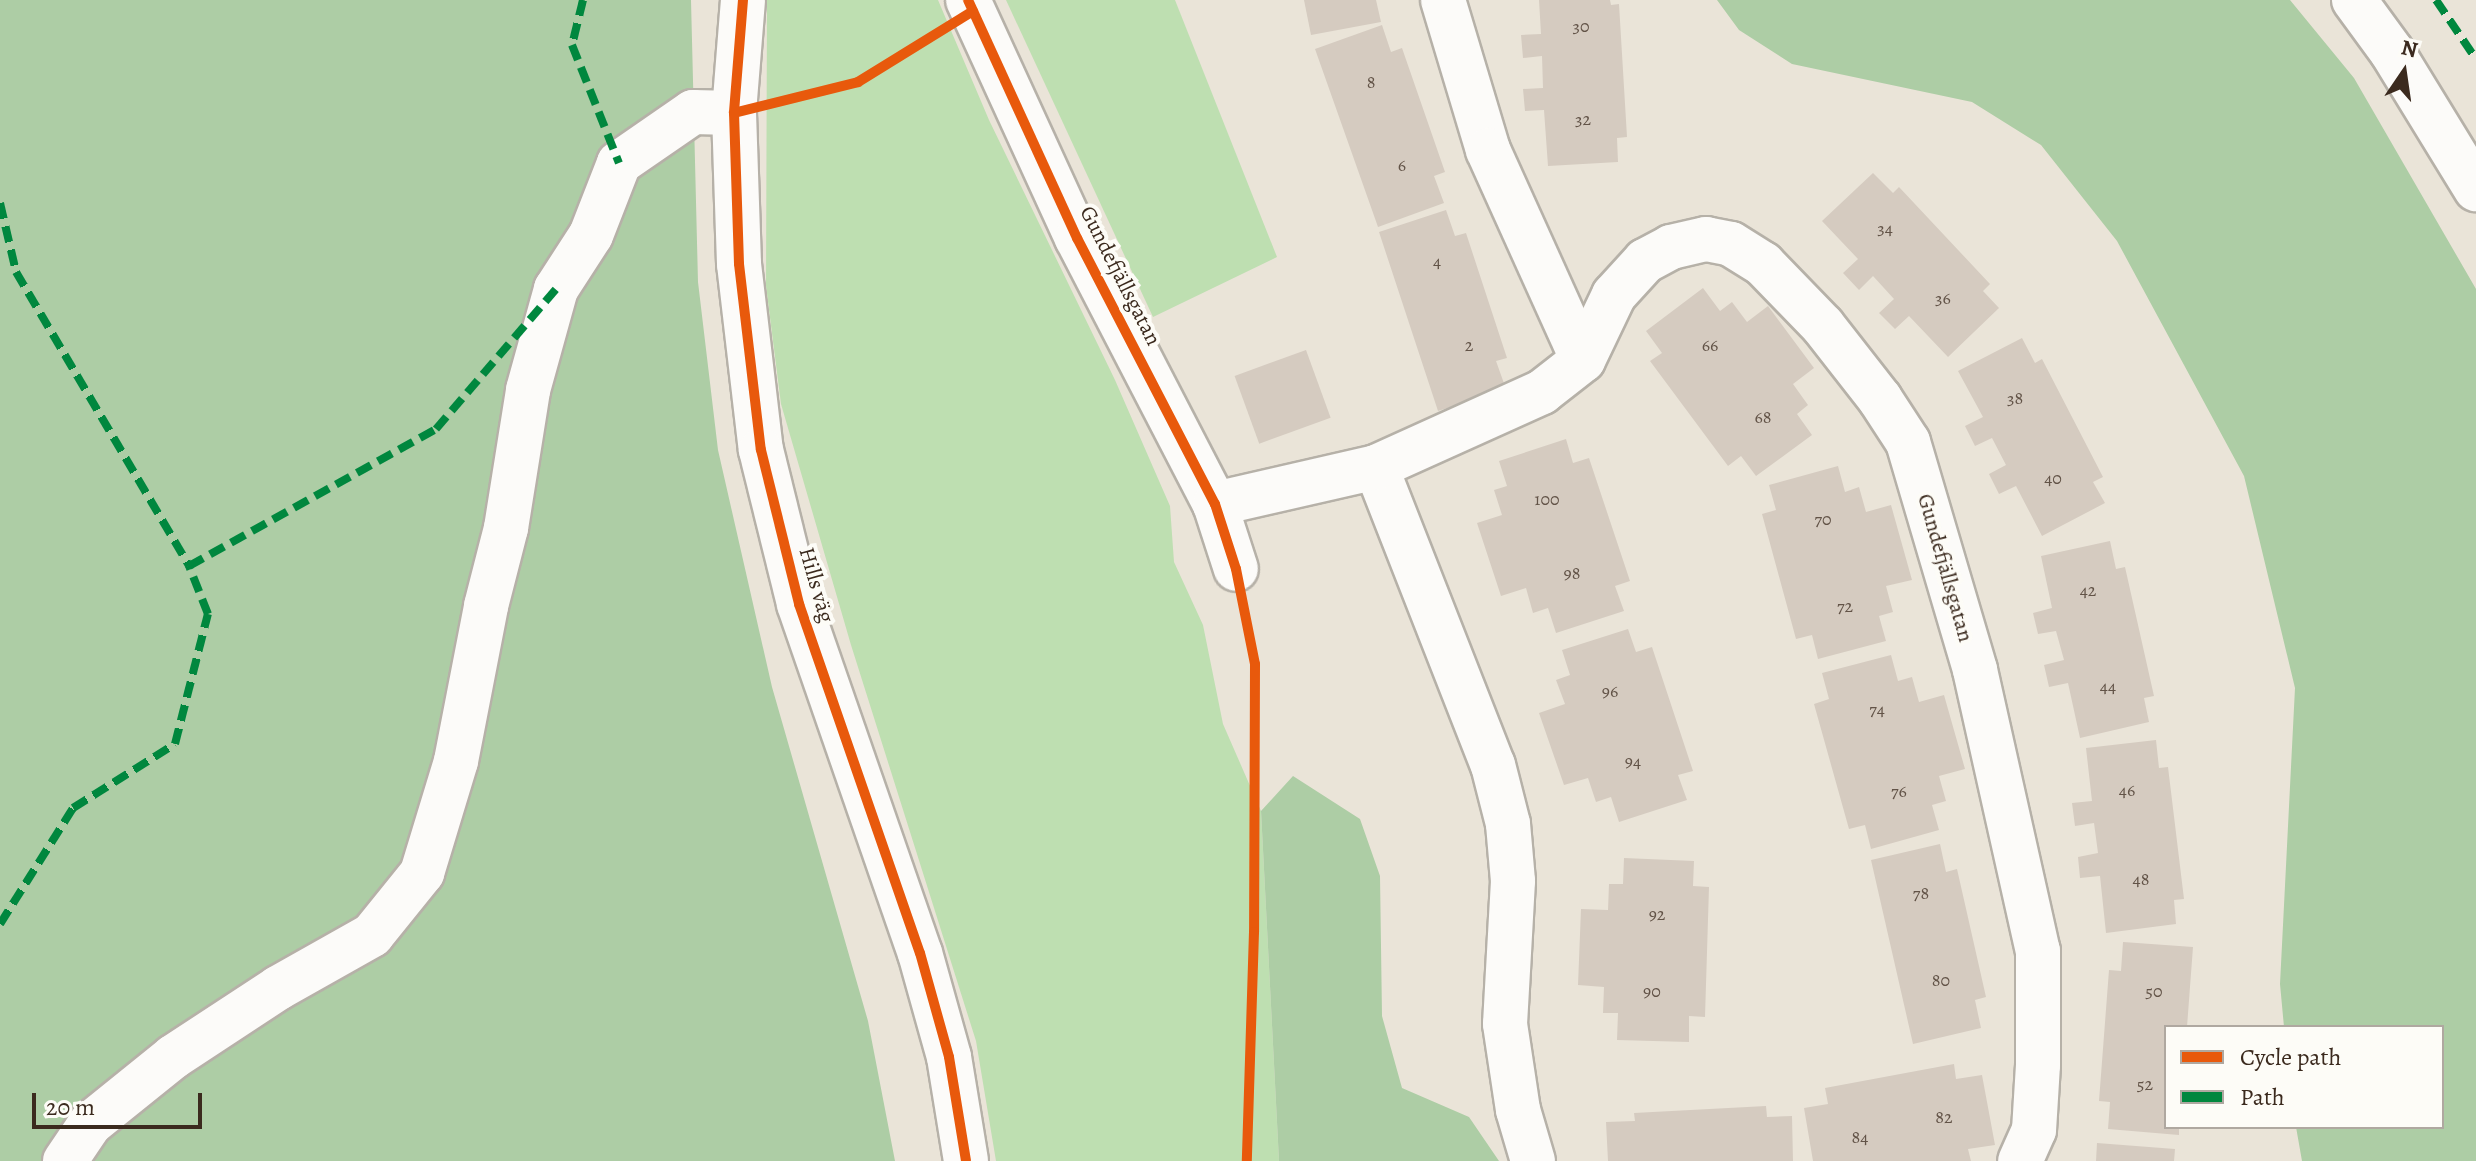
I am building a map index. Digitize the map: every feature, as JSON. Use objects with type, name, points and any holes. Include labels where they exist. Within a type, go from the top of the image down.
[{"type":"street","name":"Hills väg","points":[[743,0],[734,113],[739,264],[761,450],[799,604],[920,953],[949,1057],[966,1161]]},
{"type":"street","name":"Gundefjällsgatan","points":[[968,0],[1077,238],[1215,504],[1236,569]]},
{"type":"street","points":[[1443,0],[1488,150],[1583,360]]},
{"type":"street","points":[[2354,0],[2392,52],[2476,189]]},
{"type":"street","points":[[65,1161],[90,1124],[173,1057],[278,988],[372,935],[422,873],[456,761],[486,606],[506,528],[528,390],[556,289],[591,235],[619,163],[693,112],[734,113]]},
{"type":"street","name":"Gundefjällsgatan","points":[[1215,504],[1376,467],[1542,392],[1583,360],[1614,295],[1645,261],[1671,247],[1706,239],[1731,244],[1763,264],[1823,326],[1880,399],[1908,442],[1975,670],[2038,951],[2038,1065],[2034,1130],[2020,1161]]},
{"type":"street","points":[[1376,467],[1493,765],[1508,824],[1513,881],[1505,1024],[1518,1110],[1533,1161]]},
{"type":"green space","points":[[0,0],[691,0],[698,282],[718,450],[772,687],[868,1021],[895,1161],[0,1161]]},
{"type":"green space","points":[[767,0],[938,0],[989,120],[1115,380],[1170,506],[1174,562],[1203,625],[1223,724],[1261,811],[1279,1161],[996,1161],[976,1041],[851,645],[781,404],[766,286]]},
{"type":"green space","points":[[1006,0],[1175,0],[1277,257],[1153,317]]},
{"type":"green space","points":[[1717,0],[2290,0],[2354,78],[2476,289],[2476,1161],[2302,1161],[2296,1129],[2444,1129],[2444,1025],[2284,1025],[2280,984],[2295,688],[2244,476],[2117,241],[2041,145],[1972,102],[1792,64],[1739,30]]},
{"type":"green space","points":[[1293,776],[1360,819],[1380,876],[1382,1016],[1402,1088],[1469,1117],[1499,1161],[1279,1161],[1261,811]]},
{"type":"building","points":[[1304,0],[1376,0],[1381,22],[1311,35]]},
{"type":"building","points":[[1539,0],[1610,0],[1611,5],[1619,4],[1627,137],[1617,138],[1618,162],[1548,166],[1544,110],[1525,111],[1523,89],[1543,88],[1542,56],[1523,58],[1521,35],[1541,34]]},
{"type":"building","points":[[1382,25],[1391,52],[1402,48],[1445,172],[1434,176],[1444,203],[1378,227],[1315,49]]},
{"type":"building","points":[[1873,173],[1893,193],[1899,187],[1990,284],[1983,291],[1999,308],[1948,357],[1909,316],[1895,329],[1879,313],[1894,299],[1873,276],[1859,290],[1843,273],[1858,259],[1822,221]]},
{"type":"building","points":[[1446,210],[1455,236],[1466,233],[1507,358],[1496,361],[1506,389],[1438,411],[1379,232]]},
{"type":"building","points":[[1703,288],[1720,311],[1732,302],[1747,322],[1768,306],[1814,368],[1793,384],[1808,405],[1797,414],[1812,435],[1756,476],[1741,456],[1728,466],[1650,361],[1662,353],[1646,331]]},
{"type":"building","points":[[2022,338],[2035,363],[2042,359],[2103,477],[2093,482],[2105,503],[2042,536],[2016,486],[1999,494],[1989,474],[2006,465],[1992,438],[1975,446],[1965,426],[1983,417],[1958,371]]},
{"type":"building","points":[[1306,350],[1331,418],[1259,444],[1235,376]]},
{"type":"building","points":[[1566,439],[1573,463],[1589,458],[1630,581],[1615,586],[1624,611],[1556,633],[1548,608],[1533,613],[1526,588],[1501,596],[1477,523],[1502,515],[1494,490],[1507,486],[1499,461]]},
{"type":"building","points":[[1838,466],[1845,492],[1859,487],[1866,512],[1891,505],[1912,580],[1886,586],[1893,612],[1879,616],[1886,641],[1818,659],[1812,635],[1796,639],[1762,514],[1776,510],[1769,485]]},
{"type":"building","points":[[2110,541],[2116,569],[2125,567],[2154,696],[2144,698],[2149,722],[2080,738],[2068,683],[2049,687],[2044,665],[2064,660],[2056,631],[2038,634],[2033,613],[2052,608],[2041,556]]},
{"type":"building","points":[[1628,629],[1636,652],[1652,647],[1693,771],[1678,775],[1687,800],[1619,822],[1611,797],[1596,802],[1588,778],[1564,785],[1539,713],[1565,704],[1556,680],[1570,675],[1562,650]]},
{"type":"building","points":[[1891,655],[1898,681],[1912,677],[1919,702],[1944,695],[1965,769],[1939,776],[1946,801],[1932,805],[1939,830],[1871,849],[1865,825],[1849,829],[1814,704],[1829,699],[1822,673]]},
{"type":"building","points":[[2156,740],[2159,768],[2168,767],[2184,899],[2174,900],[2176,924],[2106,933],[2100,876],[2080,878],[2078,857],[2098,853],[2094,823],[2075,826],[2072,803],[2092,801],[2086,748]]},
{"type":"building","points":[[1940,844],[1946,872],[1957,869],[1986,997],[1975,1000],[1981,1028],[1913,1044],[1871,860]]},
{"type":"building","points":[[1624,858],[1694,861],[1693,886],[1709,887],[1705,1017],[1689,1016],[1689,1042],[1617,1040],[1618,1013],[1603,1013],[1604,987],[1578,985],[1581,909],[1608,910],[1609,884],[1623,884]]},
{"type":"building","points":[[2123,942],[2193,947],[2187,1025],[2164,1025],[2164,1129],[2179,1129],[2179,1135],[2108,1129],[2110,1102],[2099,1101],[2109,970],[2121,971]]},
{"type":"building","points":[[1954,1064],[1956,1079],[1982,1075],[1995,1145],[1968,1149],[1971,1161],[1813,1161],[1804,1108],[1828,1104],[1825,1088]]},
{"type":"building","points":[[1766,1106],[1767,1117],[1792,1116],[1793,1161],[1608,1161],[1606,1122],[1635,1121],[1634,1113]]},
{"type":"building","points":[[2097,1143],[2175,1149],[2174,1161],[2096,1161]]},
{"type":"marked path","points":[[583,0],[572,45],[619,163]]},
{"type":"marked path","points":[[2436,0],[2476,59]]},
{"type":"marked path","points":[[0,203],[16,272],[189,566],[436,429],[556,289]]},
{"type":"marked path","points":[[0,924],[73,808],[175,744],[208,614],[189,566]]},
{"type":"cycle path","points":[[743,0],[734,113],[739,264],[761,450],[799,604],[920,953],[949,1057],[966,1161]]},
{"type":"cycle path","points":[[968,0],[1077,238],[1215,504],[1236,569],[1255,664],[1254,932],[1247,1161]]},
{"type":"cycle path","points":[[734,113],[858,82],[973,11]]}]
